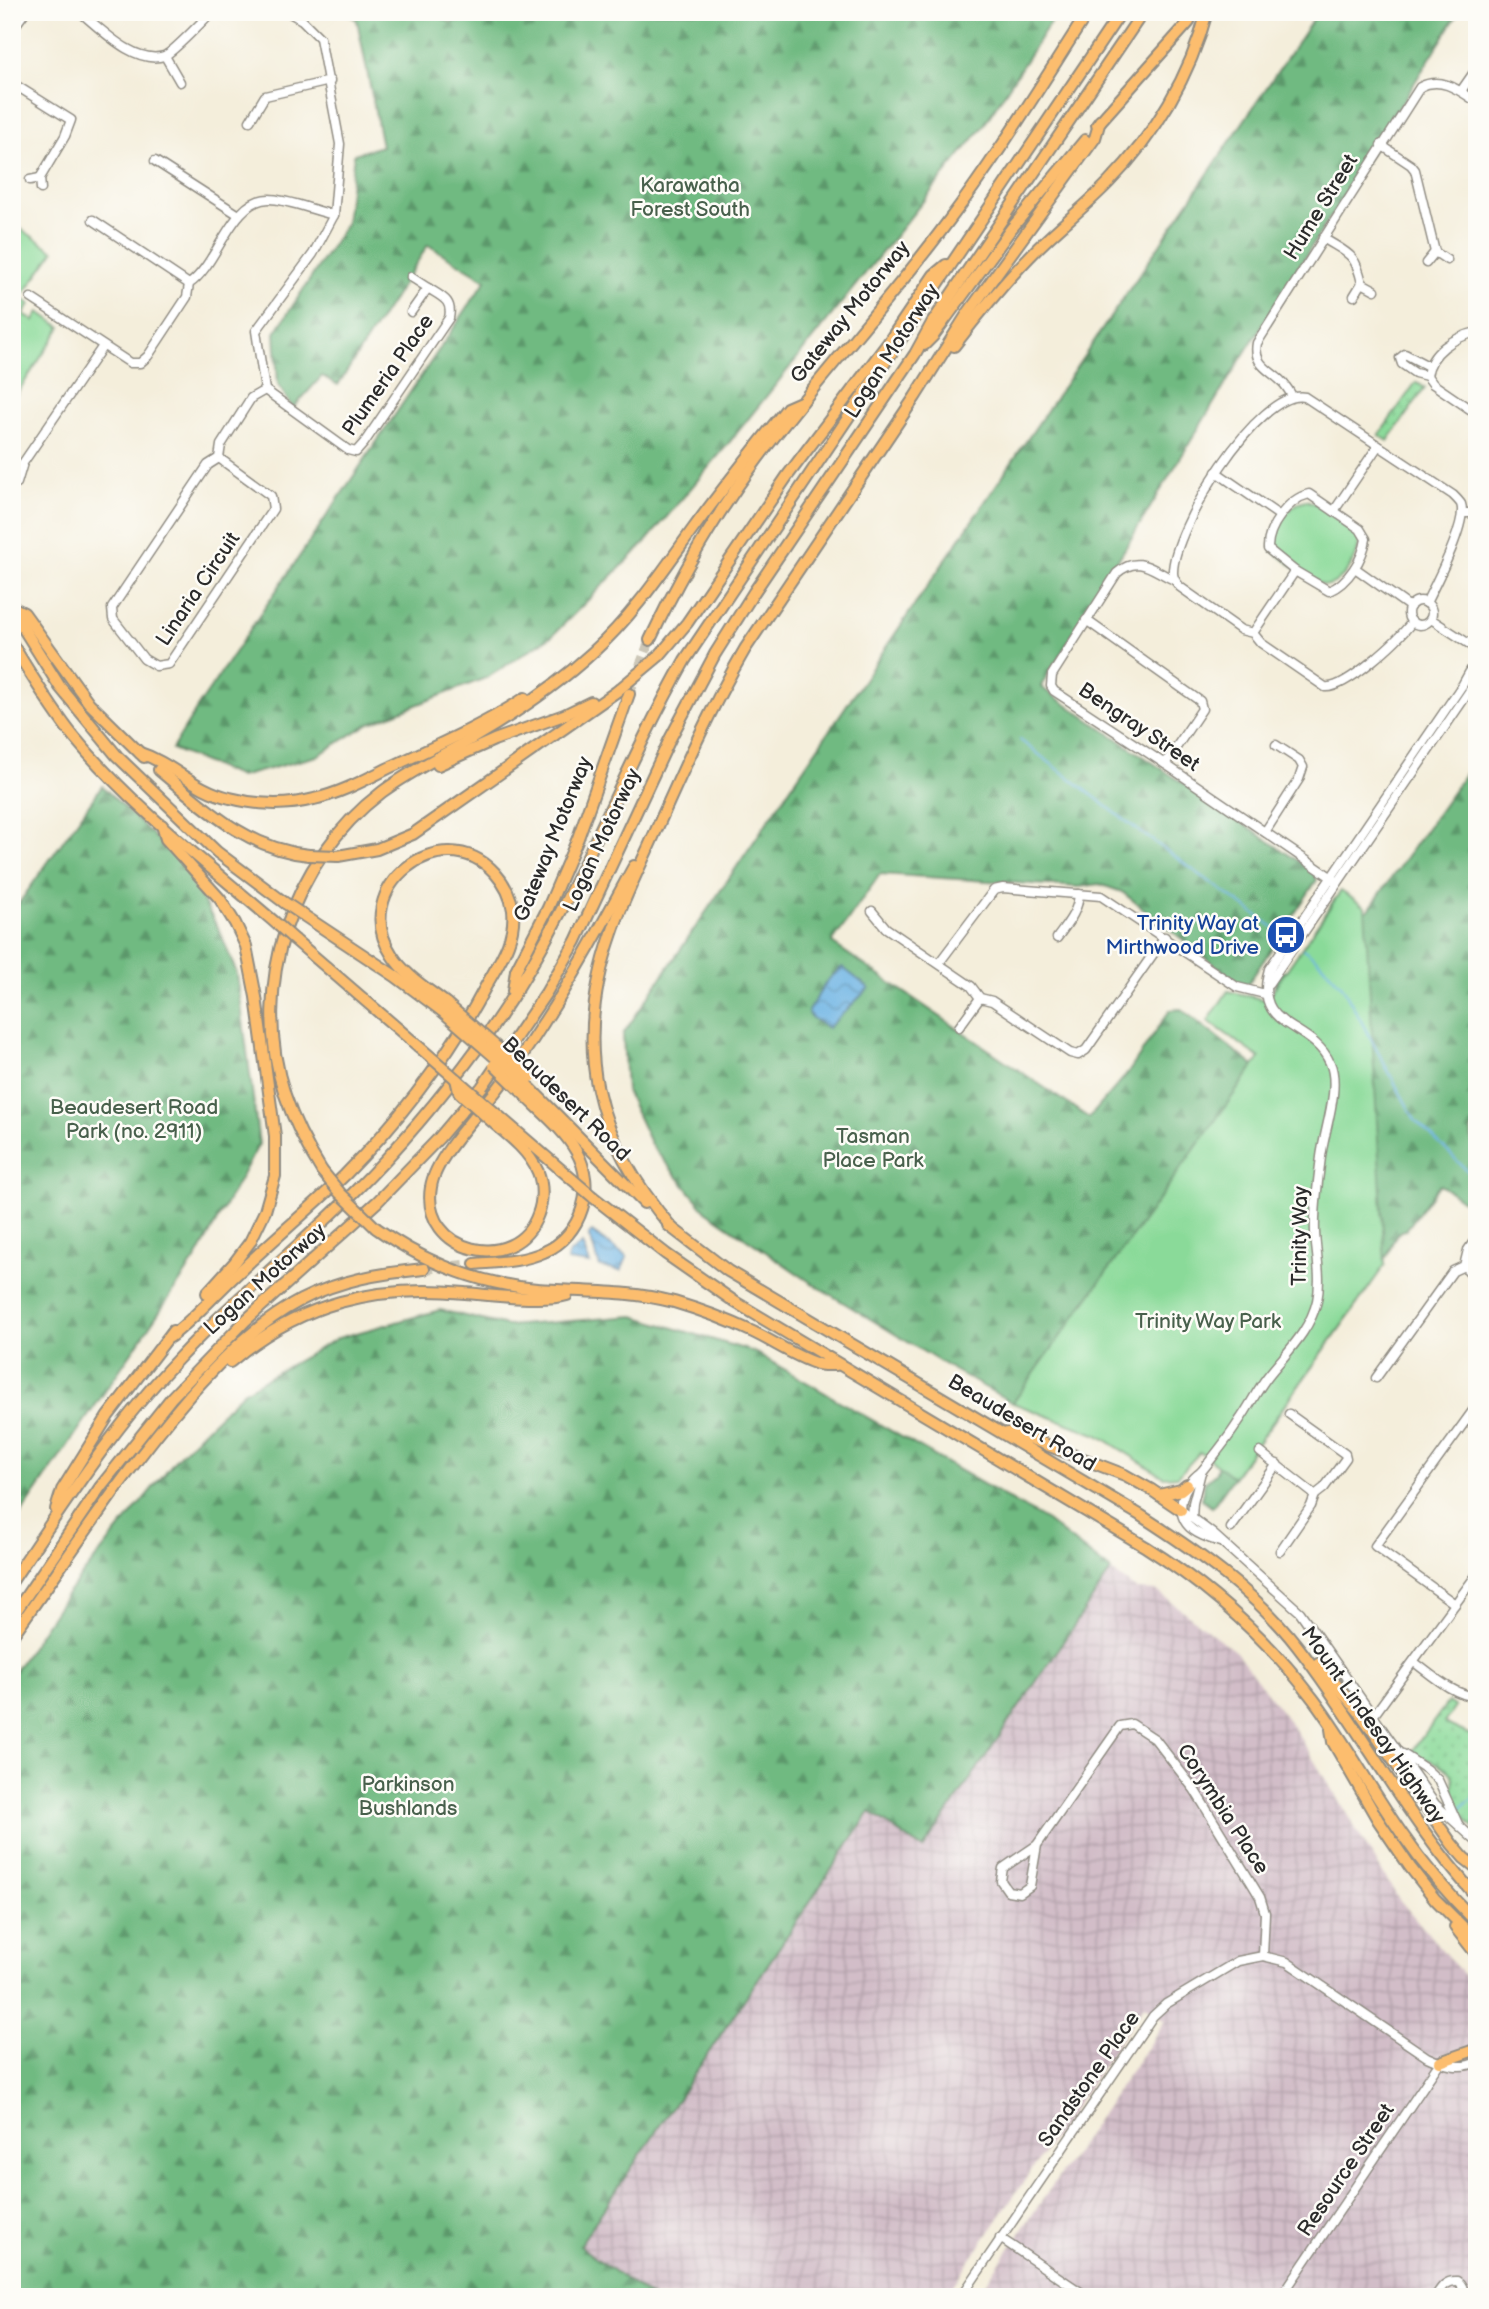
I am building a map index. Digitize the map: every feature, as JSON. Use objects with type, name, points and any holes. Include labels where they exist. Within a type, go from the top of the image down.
[{"type":"highway","name":"Gateway Motorway","points":[[650,640],[688,565],[757,459],[946,224],[1003,143],[1088,12]]},
{"type":"highway","name":"Logan Motorway","points":[[12,1581],[100,1453],[152,1388],[226,1310],[376,1171],[431,1109],[466,1064],[512,997],[561,911],[647,729],[685,660],[1121,12]]},
{"type":"highway","name":"Logan Motorway","points":[[12,1617],[101,1486],[172,1397],[244,1321],[377,1202],[439,1138],[482,1087],[546,993],[576,941],[670,739],[715,654],[915,354],[932,323],[1143,12]]},
{"type":"highway","points":[[915,397],[1000,289],[1038,248],[1107,184],[1146,138],[1180,84],[1207,12]]},
{"type":"highway","points":[[915,354],[933,336],[1011,229],[1100,121],[1189,22]]},
{"type":"highway","points":[[672,1228],[639,1187],[613,1141],[598,1096],[592,1045],[594,1002],[615,922],[692,750],[723,686],[745,649],[915,397],[968,313],[1095,138],[1100,121]]},
{"type":"highway","points":[[12,608],[24,612],[89,703],[140,753],[231,828],[277,849],[309,855],[338,856],[377,849],[413,834],[616,692],[659,656],[687,623],[782,484],[888,343],[934,275],[957,256]]},
{"type":"highway","points":[[803,401],[787,408],[620,625],[557,684],[501,721],[383,791],[335,837],[304,883],[281,943],[273,998],[277,1061],[293,1118],[322,1171],[376,1228],[423,1258],[467,1275],[536,1289],[630,1293],[674,1302],[741,1326],[817,1364],[839,1365]]},
{"type":"highway","name":"Beaudesert Road","points":[[12,608],[60,687],[117,756],[217,852],[285,903],[444,1008],[536,1093],[646,1206],[672,1228],[728,1271],[1165,1531]]},
{"type":"highway","name":"Beaudesert Road","points":[[12,644],[55,712],[118,785],[456,1079],[499,1121],[637,1233],[707,1283],[839,1365],[1152,1551]]},
{"type":"highway","points":[[140,753],[152,757],[200,787],[228,798],[268,804],[313,800],[425,751],[495,715],[542,686],[557,684]]},
{"type":"highway","points":[[425,765],[439,765],[494,740],[564,715],[607,692],[616,692]]},
{"type":"highway","name":"Gateway Motorway","points":[[512,997],[516,970],[568,863],[629,694]]},
{"type":"highway","points":[[51,1523],[62,1490],[121,1397],[176,1326],[250,1242],[271,1193],[276,1158],[266,1062],[246,946],[220,899],[166,839],[162,825]]},
{"type":"highway","points":[[170,1336],[338,1182],[376,1142],[429,1077],[475,1008],[508,946],[513,910],[505,887],[489,867],[471,857],[442,852],[421,858],[401,871],[387,890],[381,923],[385,942],[391,955],[407,973],[444,1008],[526,1084],[576,1150],[585,1178],[584,1207],[563,1241],[551,1250],[527,1258],[475,1264]]},
{"type":"highway","points":[[499,1121],[534,1164],[540,1180],[541,1201],[533,1224],[522,1237],[501,1249],[478,1250],[451,1238],[435,1220],[430,1194],[437,1168],[544,1023],[634,866],[644,858]]},
{"type":"highway","points":[[12,1636],[131,1467],[198,1387],[260,1326],[303,1299],[337,1285],[424,1269]]},
{"type":"highway","points":[[198,1387],[207,1383],[237,1356],[276,1329],[301,1315],[341,1300],[404,1290],[534,1297],[561,1296],[583,1290]]},
{"type":"highway","points":[[1001,1432],[1021,1435],[1125,1475],[1181,1510]]},
{"type":"highway","points":[[1159,1495],[1181,1490],[1187,1485]]},
{"type":"highway","name":"Mount Lindesay Highway","points":[[1165,1531],[1230,1580],[1297,1644],[1348,1716],[1430,1842],[1477,1897]]},
{"type":"highway","name":"Mount Lindesay Highway","points":[[1152,1551],[1197,1581],[1258,1634],[1296,1676],[1331,1723],[1402,1834],[1440,1884],[1477,1923]]},
{"type":"highway","points":[[1297,1644],[1309,1653],[1341,1689],[1452,1844],[1477,1868]]},
{"type":"highway","points":[[1331,1723],[1334,1742],[1378,1820],[1435,1899],[1477,1941]]},
{"type":"highway","points":[[1435,1899],[1477,1955]]},
{"type":"highway","points":[[1440,2062],[1477,2049]]},
{"type":"street","points":[[12,30],[25,12]]},
{"type":"street","points":[[80,12],[133,53],[146,57],[165,56],[212,12]]},
{"type":"street","points":[[265,390],[256,331],[313,254],[334,215],[340,144],[320,38],[302,20],[288,12]]},
{"type":"street","points":[[165,56],[180,82]]},
{"type":"street","points":[[1461,91],[1477,68]]},
{"type":"street","points":[[250,121],[265,96],[330,81]]},
{"type":"street","points":[[12,83],[71,120],[65,136],[40,178],[41,189]]},
{"type":"street","name":"Hume Street","points":[[1292,396],[1281,381],[1261,366],[1255,351],[1257,343],[1381,145],[1419,87],[1443,83],[1477,102]]},
{"type":"street","points":[[1381,145],[1415,170],[1435,252],[1447,260]]},
{"type":"street","points":[[155,161],[239,215]]},
{"type":"street","points":[[30,180],[40,178]]},
{"type":"street","points":[[31,298],[130,363],[140,363],[148,356],[187,297],[189,284],[200,276],[239,215],[253,202],[270,199],[334,215]]},
{"type":"street","points":[[93,220],[189,284]]},
{"type":"street","points":[[1323,238],[1358,263],[1362,283],[1354,296]]},
{"type":"street","points":[[1426,263],[1435,252]]},
{"type":"street","name":"Plumeria Place","points":[[265,390],[348,450],[356,452],[449,318],[451,309],[448,301],[411,277]]},
{"type":"street","points":[[1362,283],[1375,290]]},
{"type":"street","name":"Plumeria Place","points":[[411,312],[428,288]]},
{"type":"street","points":[[1427,376],[1428,366],[1441,350],[1454,340],[1477,332]]},
{"type":"street","points":[[17,484],[23,463],[103,346]]},
{"type":"street","points":[[1428,366],[1410,354],[1400,358],[1408,369],[1427,376],[1433,384],[1477,414]]},
{"type":"street","name":"Linaria Circuit","points":[[219,458],[220,445],[251,398],[265,390]]},
{"type":"street","points":[[1412,622],[1367,664],[1331,688],[1319,683],[1261,643],[1253,633],[1230,623],[1174,580],[1173,571],[1185,530],[1203,493],[1216,472],[1253,427],[1292,396],[1304,397],[1453,495],[1461,503],[1462,513],[1447,561],[1426,603]]},
{"type":"street","points":[[1334,511],[1378,446]]},
{"type":"street","name":"Linaria Circuit","points":[[219,458],[271,496],[273,509],[169,664],[156,666],[144,659],[113,619],[112,608],[208,465],[219,458]]},
{"type":"street","points":[[1216,472],[1280,516]]},
{"type":"street","points":[[1309,494],[1334,511],[1364,533],[1365,547],[1355,568],[1329,591],[1295,571],[1268,549],[1270,533],[1280,516],[1294,501],[1309,494]]},
{"type":"street","points":[[1462,513],[1477,513]]},
{"type":"street","name":"Bengray Street","points":[[1174,580],[1143,564],[1125,565],[1117,573],[1052,675],[1051,686],[1054,691],[1334,880]]},
{"type":"street","points":[[1355,568],[1410,607]]},
{"type":"street","points":[[1253,633],[1295,571]]},
{"type":"street","points":[[1415,602],[1426,603],[1431,608],[1431,619],[1422,625],[1412,622],[1408,613],[1410,607],[1415,602]]},
{"type":"street","points":[[939,963],[994,890],[1003,888],[1101,896],[1237,987],[1265,994],[1270,981],[1334,880],[1463,684],[1477,655],[1431,619]]},
{"type":"street","points":[[1086,620],[1200,701],[1202,709],[1165,764]]},
{"type":"street","points":[[1334,880],[1477,680]]},
{"type":"street","points":[[1265,832],[1299,779],[1303,767],[1299,760],[1276,745]]},
{"type":"street","points":[[1057,939],[1076,912],[1079,894]]},
{"type":"street","points":[[873,911],[886,929],[971,986],[979,998],[992,1001],[1070,1053],[1079,1055],[1086,1051],[1165,937]]},
{"type":"street","name":"Trinity Way","points":[[1187,1485],[1201,1472],[1238,1423],[1267,1378],[1298,1340],[1316,1303],[1318,1288],[1315,1209],[1322,1148],[1333,1090],[1331,1065],[1319,1046],[1278,1016],[1268,1004],[1265,994]]},
{"type":"street","points":[[959,1027],[979,998]]},
{"type":"street","points":[[1376,1378],[1453,1271],[1464,1265],[1468,1250],[1477,1237]]},
{"type":"street","points":[[1464,1265],[1477,1280]]},
{"type":"street","points":[[1455,1604],[1375,1546],[1477,1405]]},
{"type":"street","points":[[1280,1552],[1311,1506],[1315,1494],[1324,1488],[1346,1458],[1345,1454],[1289,1414]]},
{"type":"street","points":[[1260,1452],[1315,1494]]},
{"type":"street","points":[[1231,1528],[1277,1464]]},
{"type":"street","name":"Trinity Way","points":[[1192,1518],[1191,1508],[1201,1472]]},
{"type":"street","points":[[1181,1510],[1187,1485]]},
{"type":"street","name":"Mount Lindesay Highway","points":[[1181,1510],[1300,1612],[1434,1804],[1477,1842]]},
{"type":"street","name":"Mount Lindesay Highway","points":[[1181,1510],[1186,1523],[1194,1531],[1220,1542]]},
{"type":"street","points":[[1374,1715],[1477,1574]]},
{"type":"street","points":[[1414,1662],[1452,1689],[1477,1697]]},
{"type":"street","name":"Corymbia Place","points":[[1037,1845],[1030,1886],[1020,1893],[1008,1891],[1001,1881],[1003,1868],[1037,1845],[1120,1726],[1132,1724],[1155,1740],[1194,1789],[1260,1897],[1265,1913],[1263,1956]]},
{"type":"street","name":"Mount Lindesay Highway","points":[[1400,1752],[1432,1774],[1441,1785],[1459,1825]]},
{"type":"street","points":[[1424,1790],[1427,1779],[1432,1774]]},
{"type":"street","points":[[1263,1956],[1287,1962],[1427,2057],[1454,2067],[1464,2067],[1477,2062]]},
{"type":"street","name":"Sandstone Place","points":[[961,2297],[1153,2016],[1166,2004],[1238,1961],[1263,1956]]},
{"type":"street","name":"Resource Street","points":[[1281,2297],[1440,2062]]},
{"type":"street","points":[[1000,2238],[1088,2297]]},
{"type":"street","points":[[1435,2297],[1444,2284],[1453,2280],[1462,2286],[1460,2297]]},
{"type":"shaded area","points":[[1111,1571],[1137,1590],[1157,1591],[1236,1652],[1296,1731],[1398,1898],[1477,1991],[1477,2297],[976,2297],[1165,2021],[1144,2005],[945,2297],[650,2297],[579,2246],[870,1812],[923,1848]]},
{"type":"green space","name":"Karawatha Forest South","points":[[345,12],[432,12],[450,22],[458,21],[464,12],[1057,12],[982,128],[728,444],[644,544],[553,635],[488,677],[370,723],[317,756],[240,777],[172,749],[486,280],[428,245],[338,385],[322,376],[293,408],[278,385],[275,333],[346,224],[354,154],[382,146],[357,20]]},
{"type":"green space","name":"Tasman Place Park","points":[[1318,12],[1459,12],[1239,362],[1041,686],[1313,871],[1317,880],[1248,984],[1237,982],[1122,892],[1099,884],[1079,887],[880,874],[832,943],[1089,1118],[1128,1073],[1170,1010],[1181,1009],[1254,1066],[1013,1403],[950,1368],[810,1282],[706,1211],[651,1145],[626,1091],[623,1034]]},
{"type":"green space","points":[[12,223],[54,251],[21,298],[30,304],[24,314],[34,321],[39,312],[61,327],[12,401]]},
{"type":"green space","points":[[1416,382],[1425,388],[1388,441],[1379,435]]},
{"type":"green space","points":[[1306,500],[1357,532],[1359,539],[1350,566],[1330,585],[1313,580],[1273,551],[1272,544],[1281,521],[1293,507]]},
{"type":"green space","points":[[1477,744],[1477,1122],[1471,1130],[1472,1142],[1477,1145],[1477,1211],[1439,1185],[1406,1230],[1395,1236],[1386,1257],[1379,1258],[1370,1286],[1212,1507],[1201,1499],[1205,1482],[1216,1472],[1218,1463],[1275,982],[1280,973],[1290,969],[1336,897],[1362,913],[1368,911],[1470,767],[1469,756]]},
{"type":"green space","name":"Beaudesert Road Park (no. 2911)","points":[[102,786],[182,863],[219,930],[237,974],[259,1144],[197,1257],[12,1527],[12,913]]},
{"type":"green space","name":"Trinity Way Park","points":[[1341,891],[1365,907],[1385,1265],[1233,1477],[1200,1452],[1178,1476],[1164,1477],[1098,1435],[1013,1403],[1260,1058],[1208,1021],[1228,991],[1266,1000]]},
{"type":"green space","name":"Parkinson Bushlands","points":[[440,1310],[507,1326],[634,1316],[754,1352],[1047,1521],[1111,1571],[923,1849],[870,1812],[579,2246],[650,2297],[12,2297],[12,1675],[63,1599],[181,1453],[244,1391],[338,1338]]},
{"type":"green space","points":[[1448,1702],[1455,1707],[1444,1723],[1477,1738],[1477,1830],[1456,1804],[1450,1772],[1412,1751]]},
{"type":"water","points":[[842,967],[869,988],[828,1028],[811,1017],[808,1011],[827,981]]},
{"type":"water","points":[[592,1232],[627,1257],[621,1271],[600,1267],[589,1235]]},
{"type":"water","points":[[582,1244],[590,1264],[567,1261],[569,1254]]},
{"type":"waterway","points":[[1020,740],[1139,831],[1280,932]]},
{"type":"waterway","points":[[1303,949],[1317,959],[1342,986],[1415,1120],[1477,1180]]},
{"type":"waterway","points":[[1460,1809],[1477,1795]]},
{"type":"tunnel","points":[[1189,22],[1198,12]]},
{"type":"tunnel","points":[[629,694],[650,640]]},
{"type":"tunnel","points":[[424,1269],[475,1264]]},
{"type":"place","name":"Trinity Way at Mirthwood Drive","points":[[1286,935]]}]
